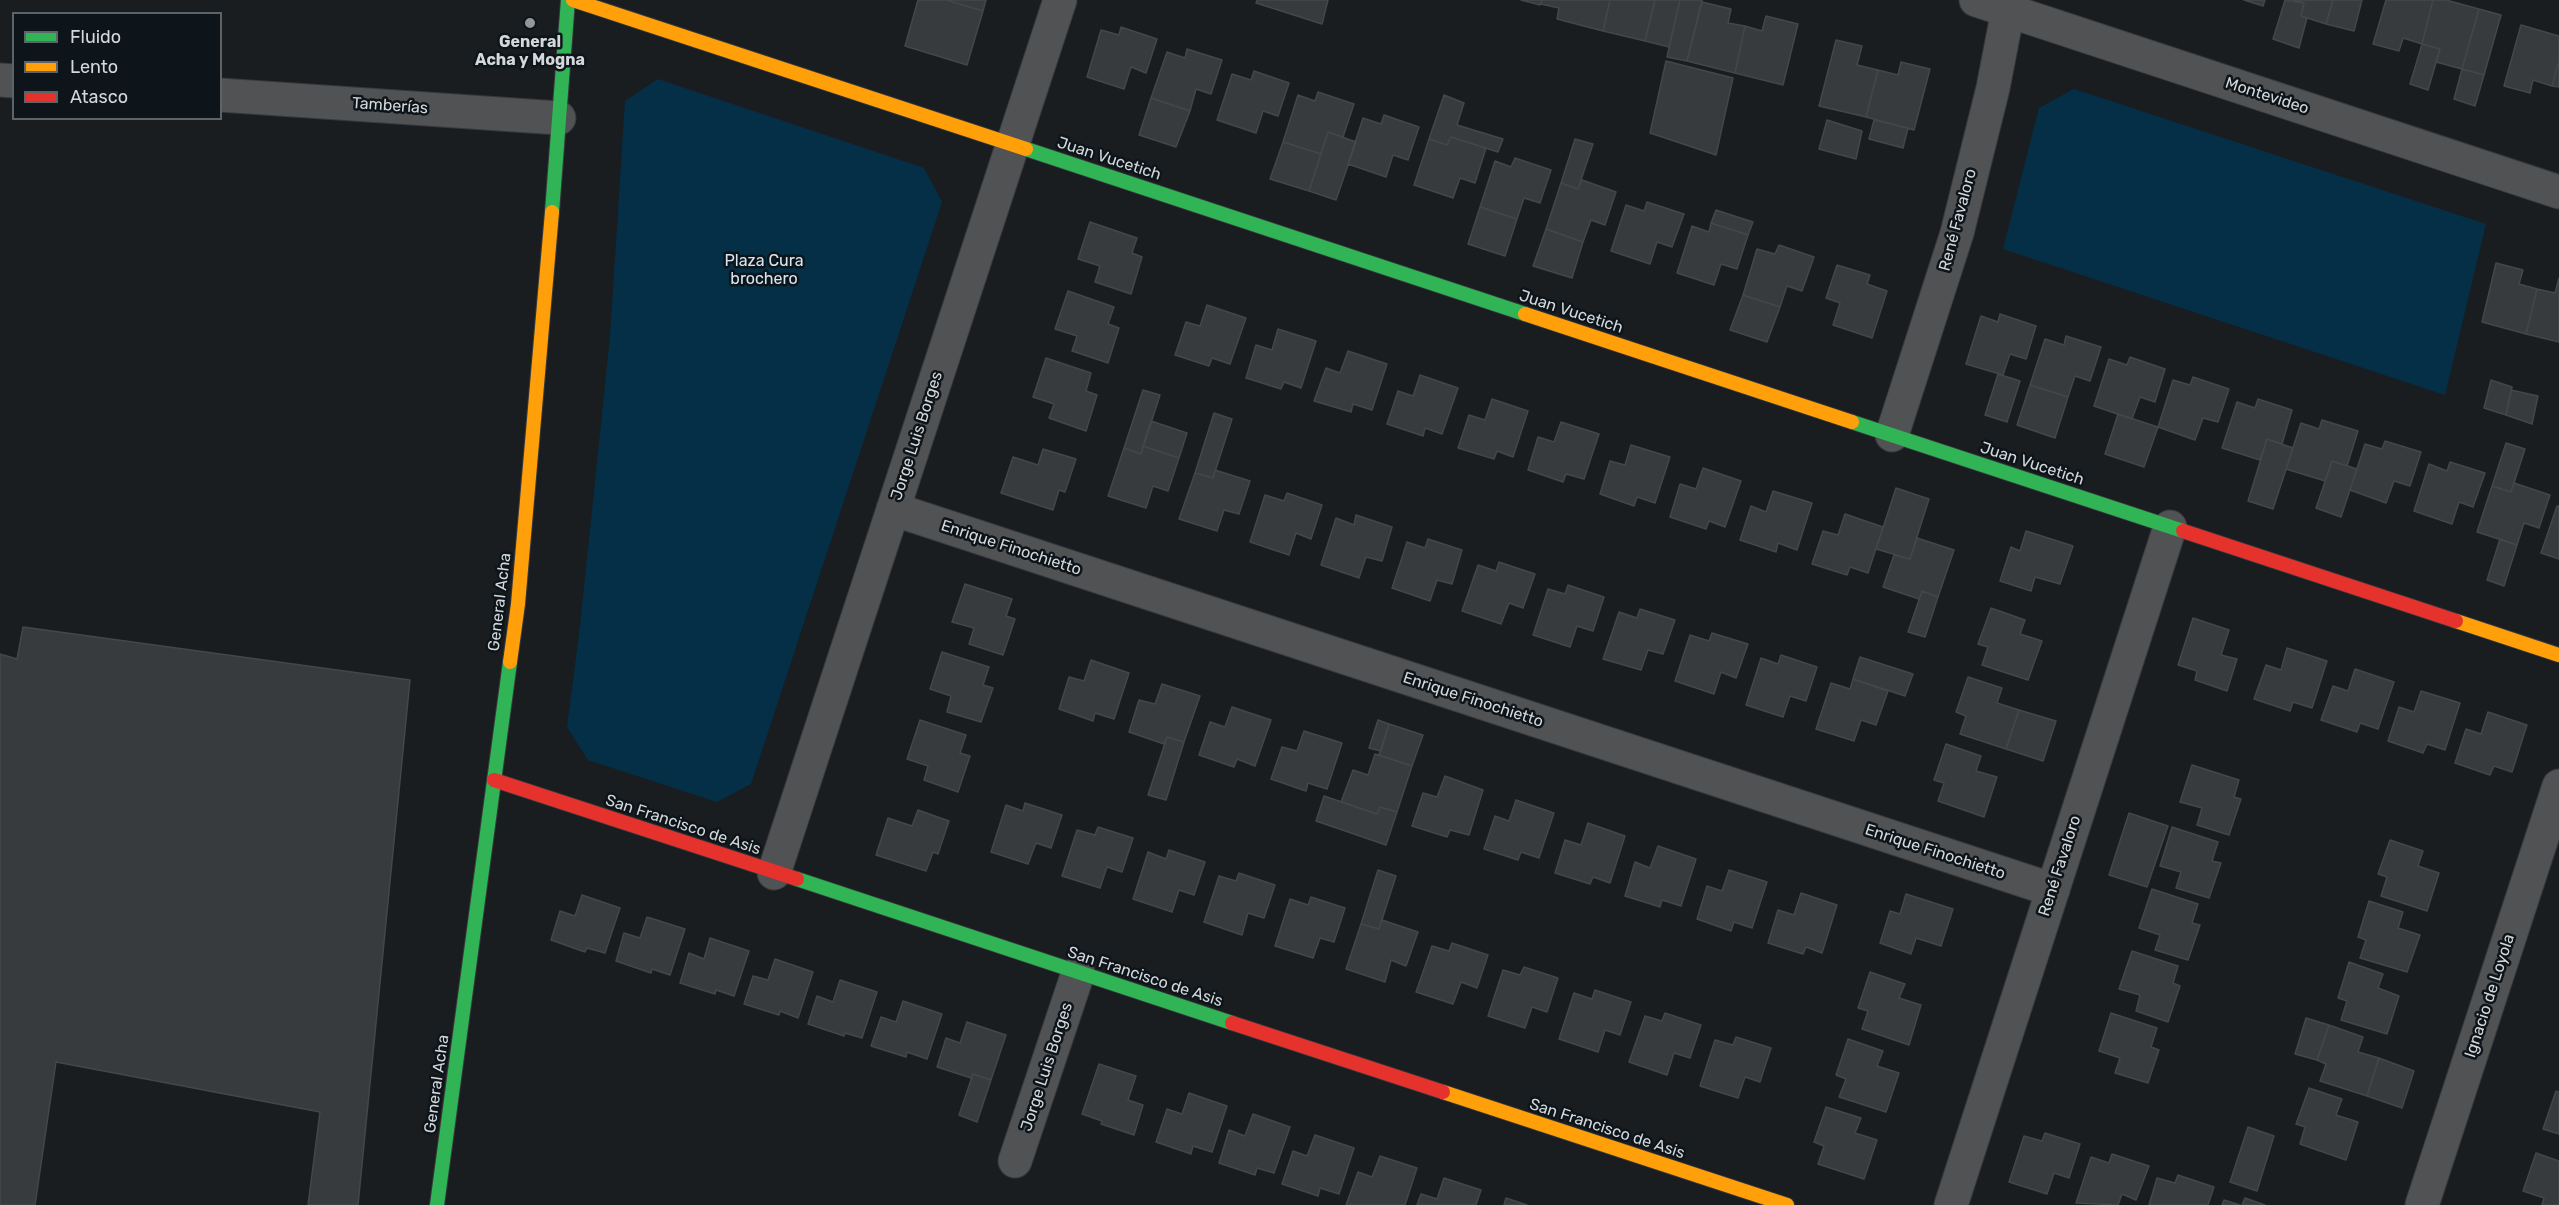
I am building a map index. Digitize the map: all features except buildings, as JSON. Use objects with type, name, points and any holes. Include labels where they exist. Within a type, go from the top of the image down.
[{"type":"street","name":"General Acha","points":[[437,1205],[519,592],[570,0]]},
{"type":"street","name":"Juan Vucetich","points":[[570,0],[2559,655]]},
{"type":"street","name":"Jorge Luis Borges","points":[[774,873],[1060,0]]},
{"type":"street","name":"Montevideo","points":[[1976,0],[2009,5],[2559,192]]},
{"type":"street","name":"René Favaloro","points":[[1892,435],[1957,233],[1993,88],[2009,5]]},
{"type":"street","name":"Tamberías","points":[[222,95],[559,118]]},
{"type":"street","name":"Enrique Finochietto","points":[[893,509],[2053,890]]},
{"type":"street","name":"René Favaloro","points":[[1951,1205],[2170,527]]},
{"type":"street","name":"San Francisco de Asis","points":[[494,780],[1786,1205]]},
{"type":"street","name":"Ignacio de Loyola","points":[[2422,1205],[2559,786]]},
{"type":"street","name":"Jorge Luis Borges","points":[[1015,1161],[1078,973]]},
{"type":"green space","name":"Plaza Cura brochero","points":[[658,79],[924,168],[942,202],[751,784],[717,802],[588,760],[567,727],[580,626],[610,337],[625,101]]},
{"type":"green space","points":[[2074,89],[2486,224],[2445,395],[2003,249],[2039,108]]},
{"type":"traffic: fast","points":[[552,212],[568,0]]},
{"type":"traffic: fast","points":[[1026,149],[1525,314]]},
{"type":"traffic: fast","points":[[1852,422],[2183,531]]},
{"type":"traffic: fast","points":[[437,1205],[510,662]]},
{"type":"traffic: fast","points":[[797,879],[1232,1023]]},
{"type":"traffic: slow","points":[[573,0],[1026,149]]},
{"type":"traffic: slow","points":[[510,662],[518,604],[552,212]]},
{"type":"traffic: slow","points":[[1525,314],[1852,422]]},
{"type":"traffic: slow","points":[[2456,621],[2559,655]]},
{"type":"traffic: slow","points":[[1443,1092],[1787,1205]]},
{"type":"traffic: jam","points":[[2183,531],[2456,621]]},
{"type":"traffic: jam","points":[[494,780],[797,879]]},
{"type":"traffic: jam","points":[[1232,1023],[1443,1092]]},
{"type":"place","name":"General Acha y Mogna","points":[[530,23]]}]
